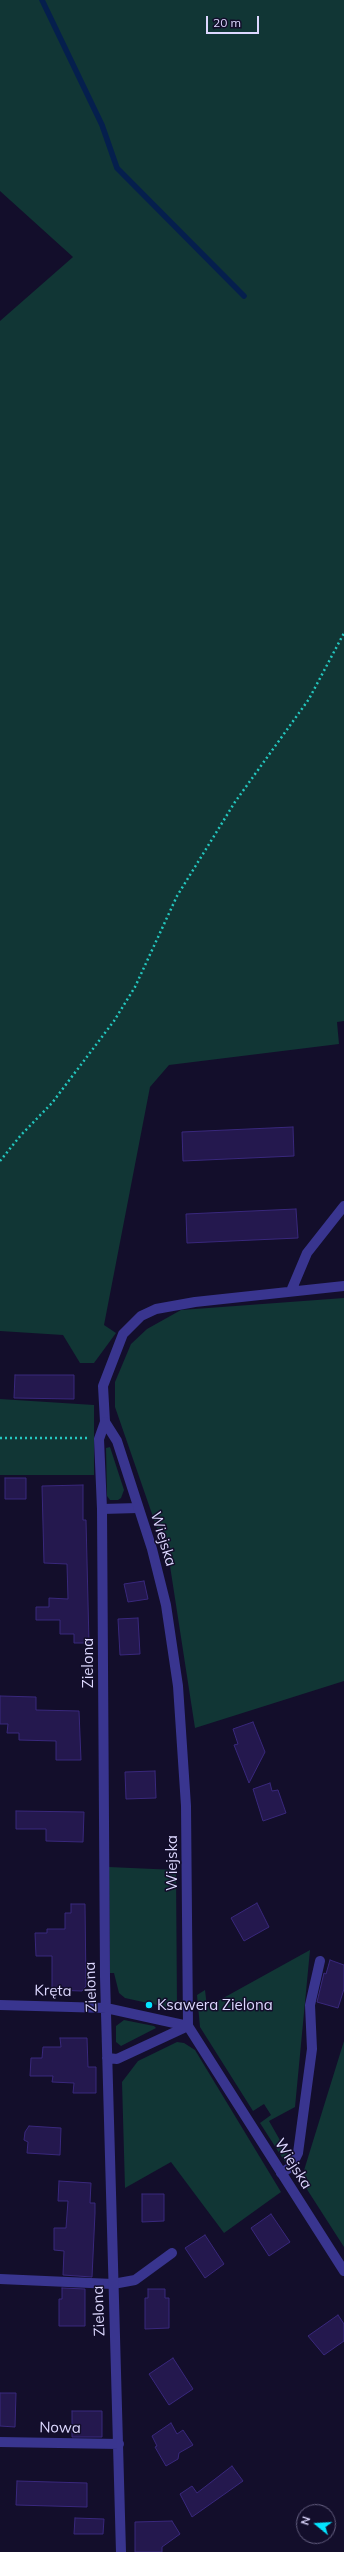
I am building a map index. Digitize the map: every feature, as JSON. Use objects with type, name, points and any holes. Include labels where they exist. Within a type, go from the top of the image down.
[{"type":"street","points":[[291,1290],[307,1253],[344,1206]]},
{"type":"street","points":[[105,1422],[103,1386],[123,1334],[141,1316],[156,1309],[195,1302],[291,1290],[344,1286]]},
{"type":"street","name":"Zielona","points":[[105,1422],[99,1438],[102,1509],[106,2008],[121,2552]]},
{"type":"street","name":"Wiejska","points":[[105,1422],[117,1441],[152,1549],[166,1605],[178,1686],[186,1806],[188,2026],[344,2271]]},
{"type":"street","points":[[102,1509],[138,1508]]},
{"type":"street","points":[[281,2173],[291,2167],[298,2152],[312,2048],[310,2005],[320,1962]]},
{"type":"street","name":"Kręta","points":[[0,2005],[106,2008],[188,2026]]},
{"type":"street","points":[[107,2058],[117,2059],[188,2026]]},
{"type":"street","points":[[0,2279],[113,2284],[135,2280],[172,2253]]},
{"type":"street","name":"Nowa","points":[[0,2442],[119,2444]]},
{"type":"path","points":[[0,1161],[21,1135],[52,1103],[114,1021],[136,987],[177,896],[235,802],[309,699],[344,633]]},
{"type":"path","points":[[0,1438],[99,1438]]},
{"type":"green space","points":[[0,0],[344,0],[344,1021],[337,1022],[339,1044],[169,1065],[150,1087],[104,1325],[116,1333],[94,1363],[80,1363],[63,1335],[0,1331],[0,321],[73,257],[0,191]]},
{"type":"green space","points":[[344,1298],[344,1681],[195,1728],[170,1566],[115,1407],[115,1382],[131,1344],[147,1329],[181,1310]]},
{"type":"green space","points":[[0,1399],[94,1405],[94,1475],[0,1475]]},
{"type":"green space","points":[[110,1447],[124,1490],[121,1498],[118,1500],[110,1500],[107,1496],[106,1448]]},
{"type":"green space","points":[[109,1867],[176,1870],[177,2007],[175,2009],[125,1998],[119,1993],[114,1973],[110,1973]]},
{"type":"green space","points":[[310,1950],[295,2107],[269,2121],[289,2156],[285,2162],[260,2123],[271,2115],[264,2104],[253,2111],[200,2027],[197,1995],[205,1990],[207,2007]]},
{"type":"green space","points":[[124,2020],[154,2026],[156,2028],[121,2046],[116,2042],[116,2026]]},
{"type":"green space","points":[[344,2041],[344,2247],[301,2180]]},
{"type":"green space","points":[[177,2042],[184,2043],[195,2050],[281,2192],[224,2233],[171,2162],[125,2188],[122,2082],[138,2061]]},
{"type":"building","points":[[293,1127],[294,1156],[183,1161],[182,1132]]},
{"type":"building","points":[[296,1209],[298,1238],[187,1243],[186,1214]]},
{"type":"building","points":[[15,1375],[74,1375],[74,1399],[14,1398]]},
{"type":"building","points":[[5,1478],[26,1478],[26,1499],[5,1499]]},
{"type":"building","points":[[83,1485],[83,1520],[86,1520],[89,1643],[74,1643],[74,1634],[60,1634],[60,1620],[36,1620],[36,1607],[49,1607],[49,1598],[68,1599],[67,1564],[44,1563],[42,1486]]},
{"type":"building","points":[[144,1581],[148,1599],[128,1602],[124,1584]]},
{"type":"building","points":[[138,1618],[140,1654],[120,1655],[118,1619]]},
{"type":"building","points":[[0,1696],[36,1697],[36,1710],[79,1711],[81,1760],[56,1760],[56,1741],[19,1740],[19,1733],[7,1733],[8,1724],[0,1724]]},
{"type":"building","points":[[253,1722],[265,1752],[249,1783],[234,1745],[238,1744],[233,1729]]},
{"type":"building","points":[[155,1771],[156,1798],[126,1799],[125,1772]]},
{"type":"building","points":[[270,1783],[272,1791],[278,1790],[286,1813],[263,1821],[253,1789]]},
{"type":"building","points":[[16,1811],[84,1812],[83,1842],[46,1841],[46,1829],[16,1829]]},
{"type":"building","points":[[257,1903],[269,1927],[244,1941],[231,1918]]},
{"type":"building","points":[[71,1904],[85,1904],[86,1986],[82,1991],[52,1990],[52,1956],[36,1956],[35,1933],[47,1933],[47,1929],[65,1929],[65,1913],[71,1913]]},
{"type":"building","points":[[330,1960],[344,1965],[344,1989],[338,2008],[317,2002],[324,1973],[326,1974]]},
{"type":"building","points":[[60,2038],[87,2038],[88,2067],[96,2067],[96,2093],[73,2093],[74,2083],[52,2082],[53,2076],[30,2076],[31,2058],[42,2058],[43,2047],[61,2047]]},
{"type":"building","points":[[29,2126],[61,2128],[60,2155],[27,2153],[28,2142],[24,2140],[25,2132]]},
{"type":"building","points":[[59,2181],[91,2183],[90,2203],[95,2203],[92,2277],[63,2275],[64,2251],[54,2250],[54,2228],[66,2228],[68,2201],[58,2201]]},
{"type":"building","points":[[142,2194],[164,2194],[164,2221],[142,2222]]},
{"type":"building","points":[[271,2214],[290,2242],[269,2256],[251,2228]]},
{"type":"building","points":[[205,2235],[224,2264],[205,2278],[185,2248]]},
{"type":"building","points":[[62,2288],[85,2289],[85,2326],[59,2326],[59,2299],[62,2299]]},
{"type":"building","points":[[148,2289],[165,2289],[165,2298],[169,2298],[169,2328],[145,2329],[145,2298],[148,2298]]},
{"type":"building","points":[[338,2315],[344,2324],[344,2341],[324,2355],[308,2336]]},
{"type":"building","points":[[173,2358],[193,2389],[169,2405],[149,2374]]},
{"type":"building","points":[[0,2393],[16,2393],[15,2427],[0,2426]]},
{"type":"building","points":[[72,2411],[102,2411],[102,2437],[72,2437]]},
{"type":"building","points":[[171,2423],[177,2434],[183,2430],[193,2445],[179,2453],[178,2459],[166,2466],[155,2447],[157,2446],[152,2436]]},
{"type":"building","points":[[232,2466],[243,2481],[192,2517],[180,2494],[192,2486],[197,2493]]},
{"type":"building","points":[[17,2481],[87,2483],[87,2507],[16,2505]]},
{"type":"building","points":[[75,2518],[104,2519],[103,2534],[74,2534]]},
{"type":"building","points":[[172,2521],[180,2534],[162,2547],[162,2552],[135,2552],[135,2522]]},
{"type":"waterway","points":[[42,0],[102,125],[117,168],[244,296]]},
{"type":"place","name":"Ksawera Zielona","points":[[149,2005]]}]
